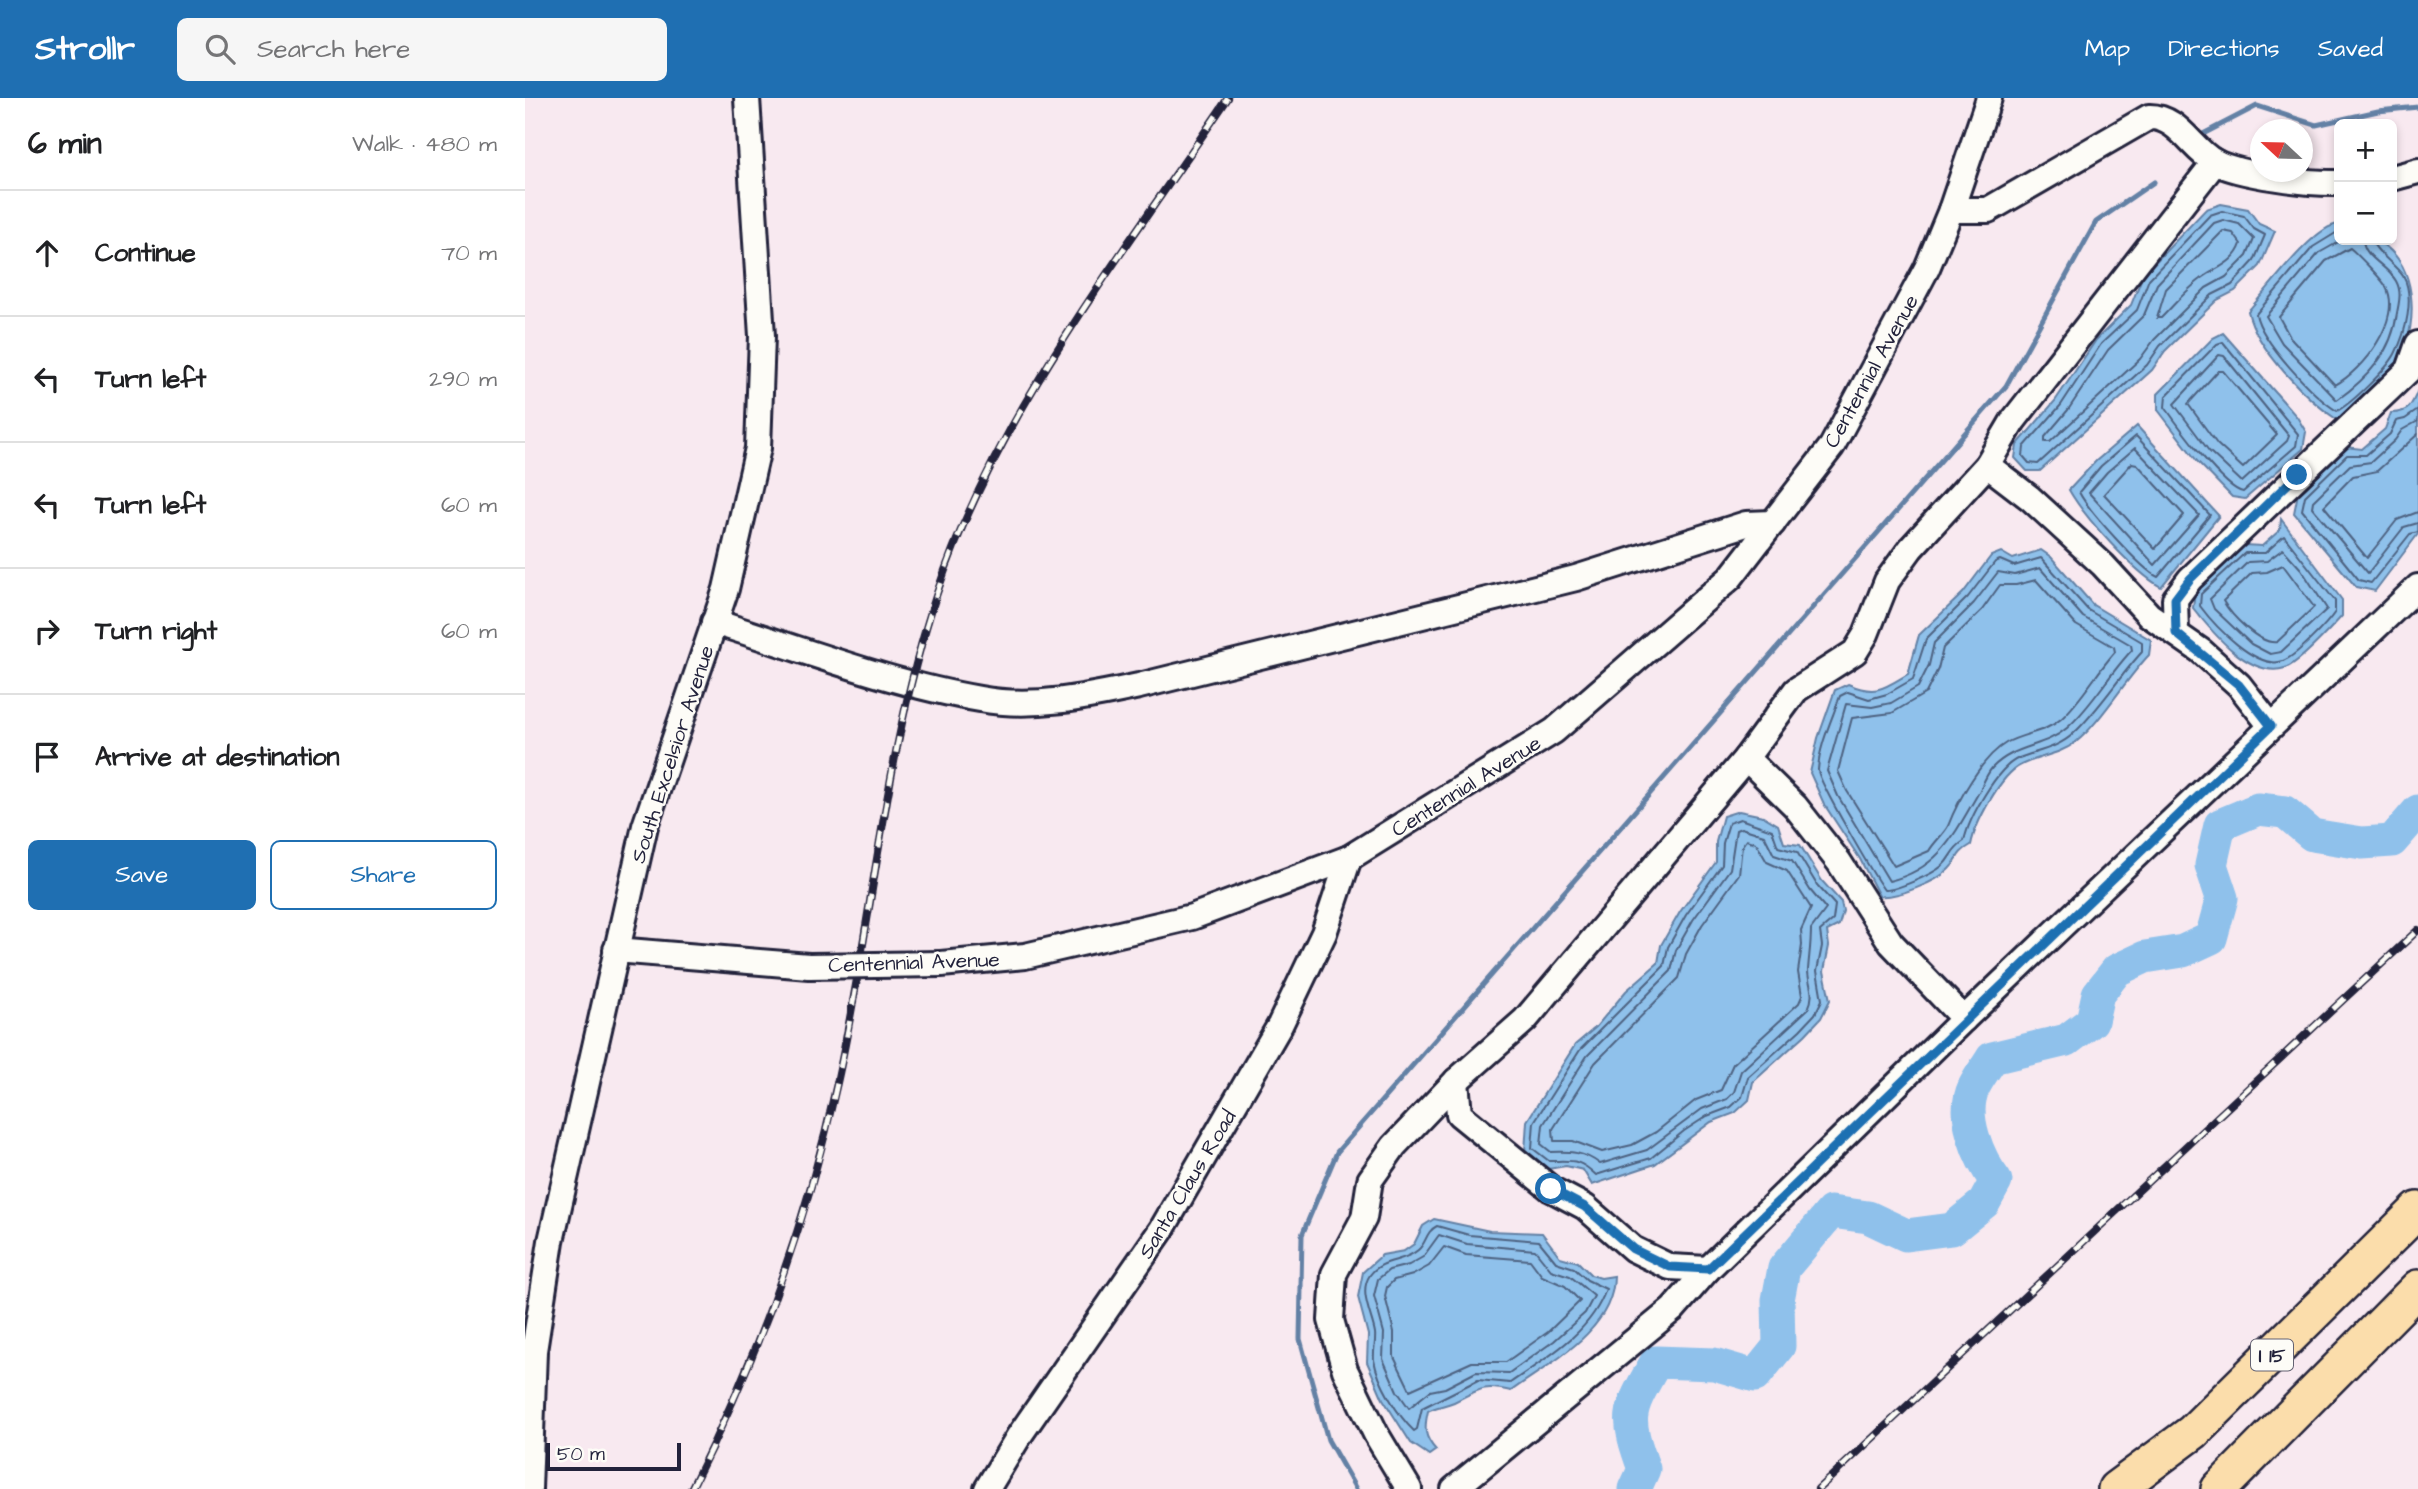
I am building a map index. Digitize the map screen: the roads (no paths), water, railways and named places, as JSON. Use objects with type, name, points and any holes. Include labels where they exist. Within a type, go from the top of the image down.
[{"type":"highway","name":"I 15","points":[[2116,1489],[2193,1432],[2418,1210]]},
{"type":"highway","name":"I 15","points":[[2219,1489],[2418,1288]]},
{"type":"street","name":"South Excelsior Avenue","points":[[529,1489],[534,1351],[551,1241],[645,826],[726,589],[758,448],[762,336],[747,98]]},
{"type":"street","name":"Centennial Avenue","points":[[616,950],[809,966],[941,964],[1025,956],[1192,917],[1349,858],[1554,731],[1730,578],[1832,446],[1927,268],[1951,210],[1989,98]]},
{"type":"street","points":[[1951,210],[1988,211],[2149,117],[2158,117],[2174,126],[2215,162],[2270,176],[2334,182]]},
{"type":"street","points":[[1409,1489],[1376,1434],[1345,1370],[1331,1320],[1334,1274],[1364,1218],[1370,1180],[1394,1146],[1455,1080],[1525,1020],[1746,758],[1796,690],[1856,652],[1887,581],[1911,548],[1987,465],[2013,421],[2215,162]]},
{"type":"street","points":[[2397,177],[2418,171]]},
{"type":"street","points":[[2176,633],[2175,599],[2190,579],[2409,370],[2418,344]]},
{"type":"street","points":[[1987,465],[2039,506],[2102,565],[2149,615],[2176,633],[2239,685],[2271,726]]},
{"type":"street","points":[[714,622],[982,700],[1030,702],[1092,696],[1139,687],[1576,578],[1746,524],[1773,523]]},
{"type":"street","points":[[1454,1489],[1673,1309],[1708,1269],[1964,1019],[2418,587]]},
{"type":"street","points":[[1746,758],[1795,806],[1839,862],[1891,943],[1964,1019]]},
{"type":"street","name":"Santa Claus Road","points":[[987,1489],[1019,1436],[1162,1229],[1280,1025],[1324,933],[1349,858]]},
{"type":"street","points":[[1455,1080],[1459,1114],[1551,1189],[1585,1207],[1633,1249],[1670,1267],[1708,1269]]},
{"type":"water","points":[[2221,204],[2248,209],[2259,224],[2275,231],[2260,266],[2235,291],[2217,300],[2165,351],[2152,370],[2040,471],[2027,471],[2015,458],[2017,445],[2055,401],[2096,340],[2131,305],[2143,275],[2206,209]]},
{"type":"water","points":[[2334,226],[2334,245],[2383,245],[2391,251],[2407,278],[2412,311],[2407,344],[2401,359],[2380,384],[2339,421],[2313,401],[2285,373],[2261,341],[2248,311],[2304,247]]},
{"type":"water","points":[[2223,333],[2297,417],[2306,432],[2303,449],[2245,499],[2232,497],[2197,461],[2158,410],[2158,394],[2213,338]]},
{"type":"water","points":[[2418,390],[2418,534],[2375,591],[2356,587],[2294,513],[2298,493],[2345,447],[2362,449],[2385,429],[2391,413],[2402,412],[2409,407]]},
{"type":"water","points":[[2137,426],[2219,516],[2161,587],[2137,569],[2111,543],[2086,515],[2069,490],[2096,461]]},
{"type":"water","points":[[2281,519],[2342,600],[2342,616],[2299,660],[2285,668],[2272,670],[2259,667],[2233,651],[2193,608],[2195,590],[2244,545],[2262,546],[2280,530]]},
{"type":"water","points":[[2041,550],[2051,557],[2093,605],[2151,640],[2149,655],[2094,724],[2076,742],[2013,770],[1997,789],[1983,813],[1971,845],[1959,854],[1949,869],[1936,879],[1916,888],[1879,896],[1860,859],[1824,804],[1810,773],[1818,738],[1835,690],[1848,684],[1866,690],[1879,689],[1908,674],[1919,635],[1963,593],[1991,556],[2001,552],[2013,559]]},
{"type":"water","points":[[1739,811],[1763,816],[1778,825],[1784,843],[1800,845],[1822,881],[1841,902],[1843,911],[1839,925],[1827,931],[1829,946],[1824,971],[1830,1000],[1821,1018],[1753,1082],[1749,1100],[1735,1113],[1711,1122],[1655,1164],[1592,1185],[1583,1170],[1566,1166],[1548,1169],[1525,1152],[1527,1121],[1575,1045],[1596,1027],[1626,991],[1658,963],[1661,945],[1680,912],[1716,862],[1716,842],[1723,816]]},
{"type":"water","points":[[1434,1219],[1490,1231],[1542,1233],[1560,1257],[1578,1262],[1591,1275],[1601,1278],[1614,1276],[1611,1296],[1603,1313],[1577,1344],[1560,1357],[1511,1391],[1481,1389],[1428,1411],[1426,1432],[1436,1450],[1429,1455],[1411,1443],[1383,1399],[1367,1362],[1368,1335],[1358,1297],[1363,1272],[1382,1255],[1404,1251],[1414,1244],[1423,1226]]},
{"type":"waterway","points":[[2203,134],[2257,106],[2316,125],[2378,111],[2418,107]]},
{"type":"waterway","points":[[1356,1489],[1328,1440],[1300,1339],[1302,1235],[1337,1152],[2006,386],[2096,222],[2154,182]]},
{"type":"waterway","points":[[1635,1489],[1644,1469],[1633,1436],[1632,1414],[1639,1392],[1656,1362],[1714,1364],[1755,1376],[1779,1346],[1778,1300],[1784,1268],[1831,1212],[1868,1217],[1906,1235],[1952,1229],[1984,1203],[1996,1181],[1983,1161],[1970,1124],[1970,1098],[1980,1076],[1992,1058],[2067,1040],[2092,1021],[2098,994],[2117,970],[2145,957],[2183,951],[2211,938],[2222,898],[2211,865],[2220,825],[2258,809],[2285,812],[2312,835],[2362,843],[2392,841],[2418,811]]},
{"type":"railway","points":[[691,1489],[737,1391],[777,1291],[795,1240],[825,1136],[849,1022],[904,713],[937,593],[962,526],[1028,398],[1066,336],[1228,98]]},
{"type":"railway","points":[[1818,1489],[2418,930]]}]
